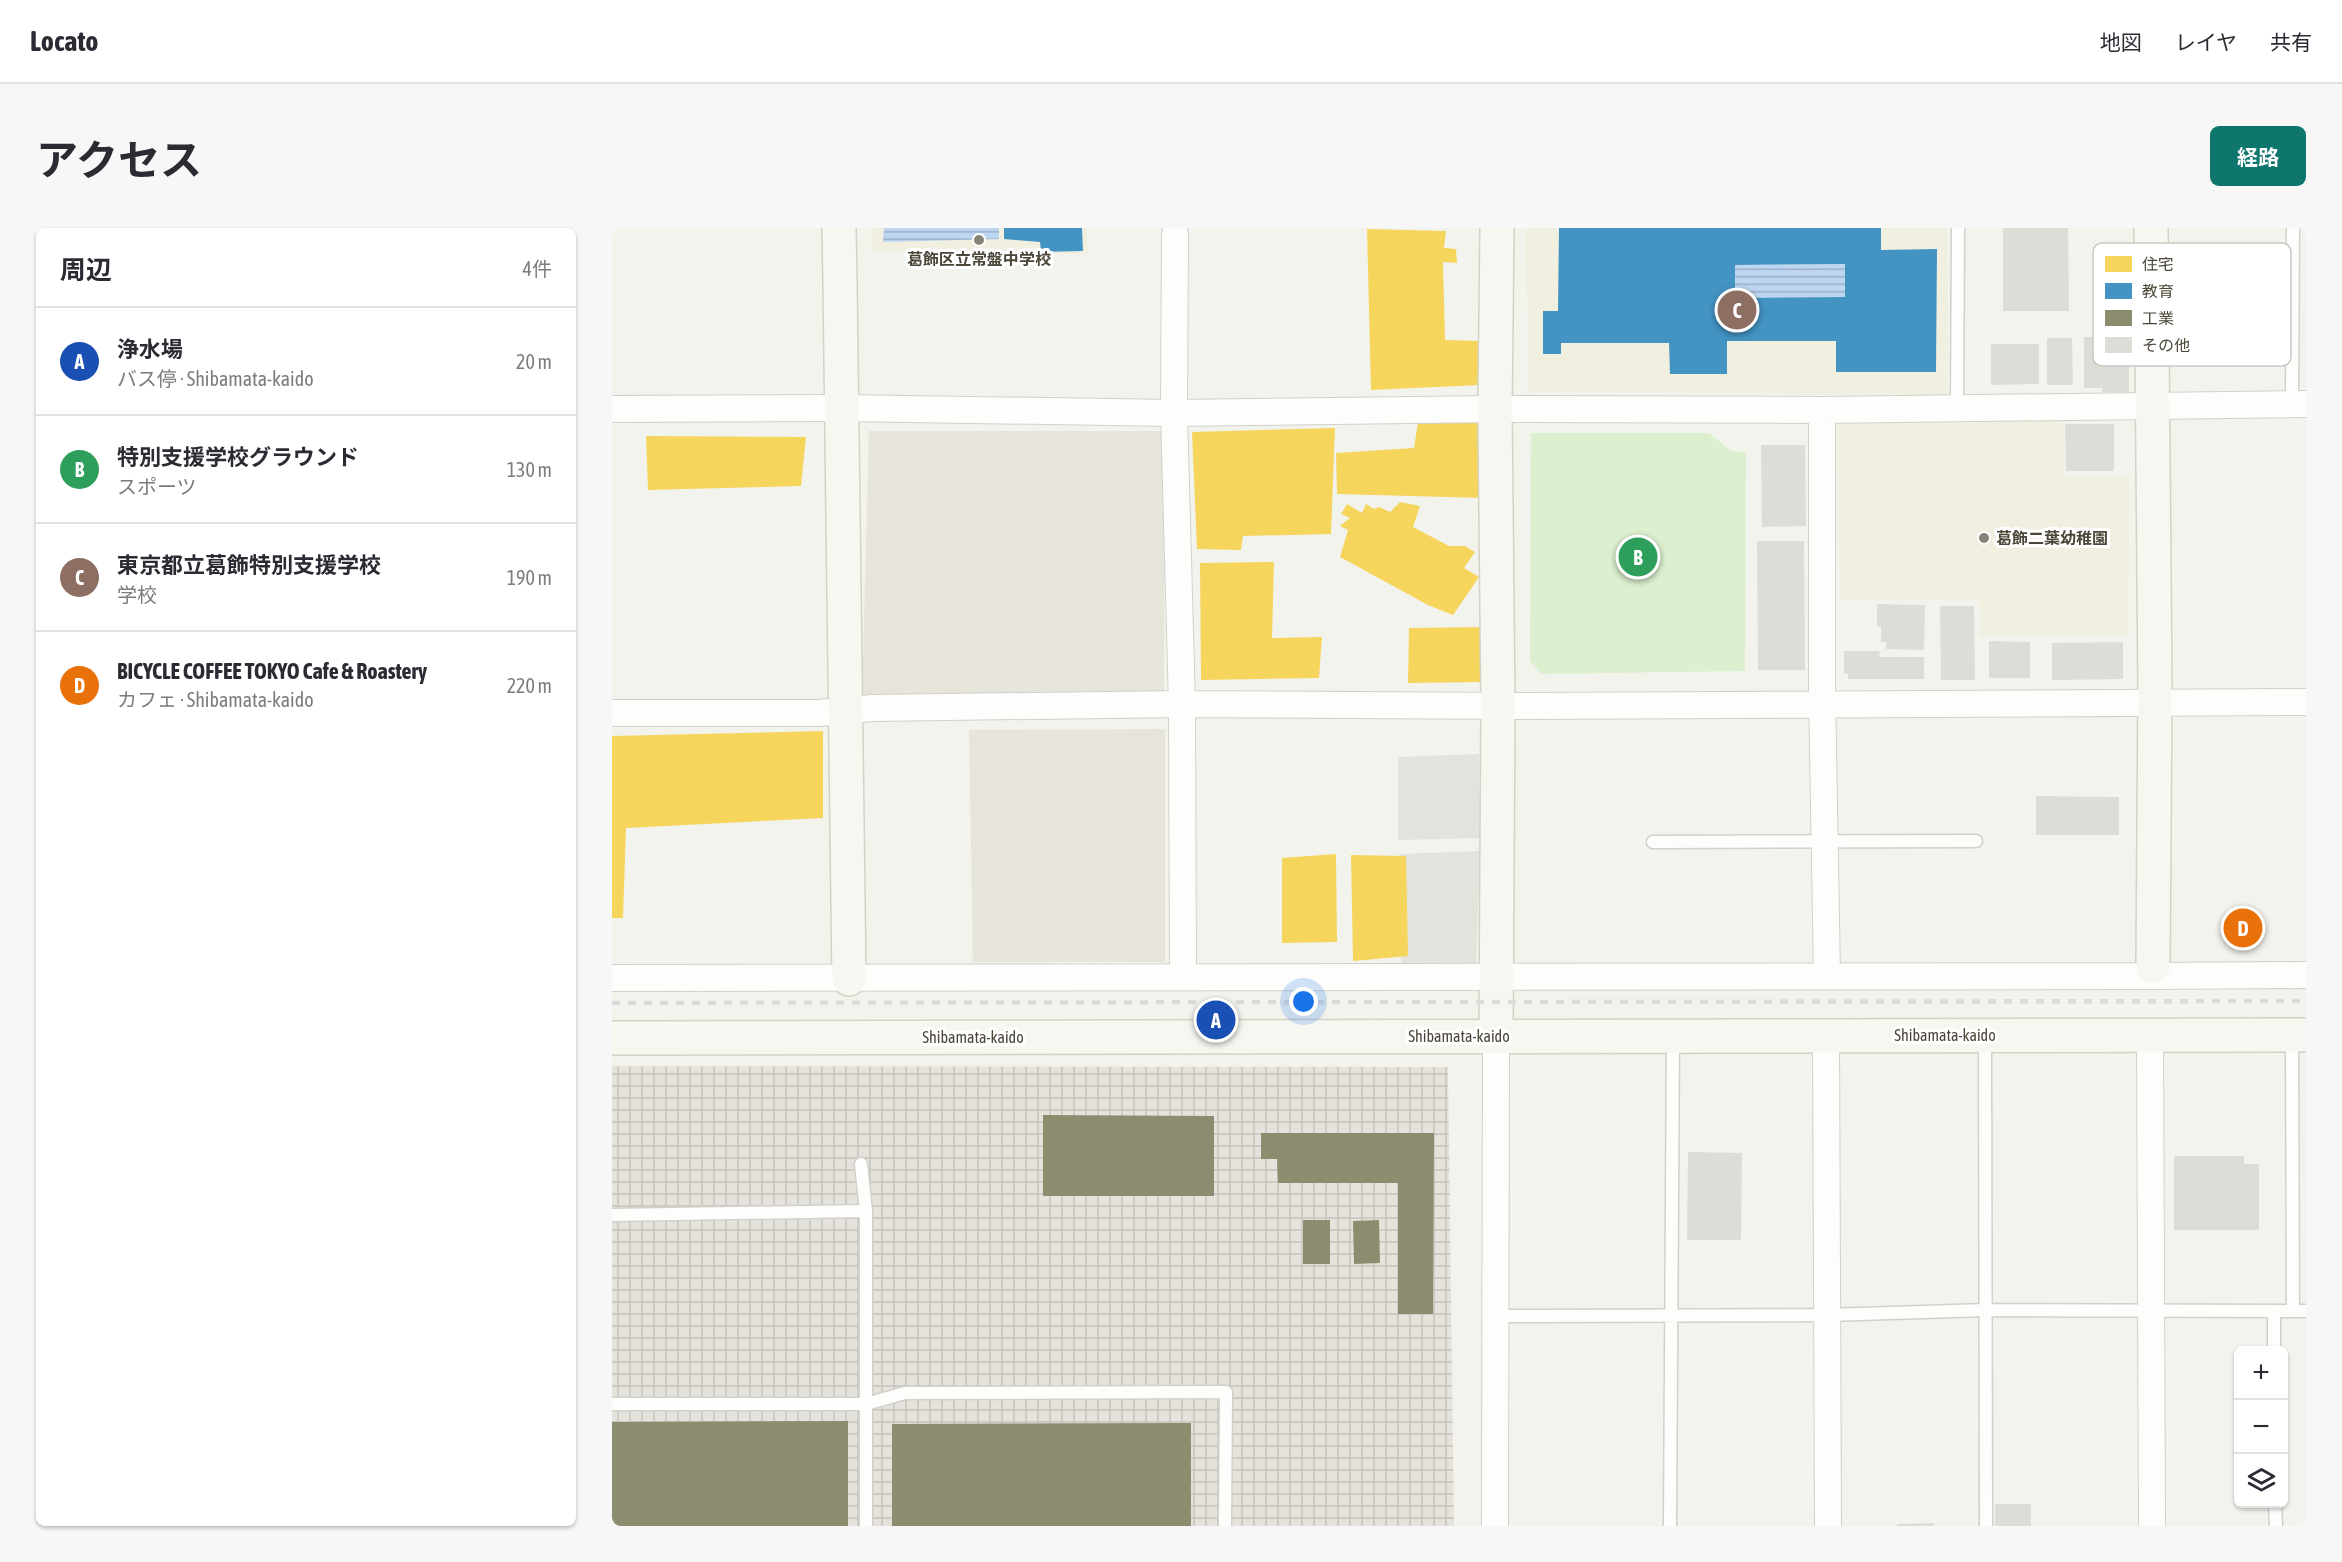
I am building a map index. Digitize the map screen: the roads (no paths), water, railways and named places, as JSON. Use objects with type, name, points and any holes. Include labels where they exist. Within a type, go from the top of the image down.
[{"type":"street","points":[[839,228],[849,979]]},
{"type":"street","points":[[1495,1526],[1497,228]]},
{"type":"street","points":[[1175,234],[1174,412],[1182,704],[1183,977]]},
{"type":"street","points":[[2151,366],[2154,704],[2153,971]]},
{"type":"street","points":[[612,409],[843,408],[1174,412],[1496,409],[1822,410],[2299,404]]},
{"type":"street","points":[[1822,410],[1822,704],[1827,976]]},
{"type":"street","points":[[612,713],[819,713],[844,710],[1182,704],[1498,706],[2306,702]]},
{"type":"street","points":[[612,978],[1827,976],[2153,971],[2306,975]]},
{"type":"street","points":[[1826,1035],[1828,1526]]},
{"type":"street","points":[[2150,1035],[2152,1526]]},
{"type":"street","name":"Shibamata-kaido","points":[[612,1038],[2299,1035]]},
{"type":"lane","points":[[1957,408],[1958,228]]},
{"type":"lane","points":[[2293,228],[2299,404]]},
{"type":"lane","points":[[1653,843],[1976,841]]},
{"type":"lane","points":[[1670,1526],[1672,1035]]},
{"type":"lane","points":[[1985,1035],[1986,1526]]},
{"type":"lane","points":[[1494,1316],[1827,1315],[1986,1310],[2300,1311],[2299,1035]]},
{"type":"lane","points":[[861,1164],[866,1211],[866,1526]]},
{"type":"lane","points":[[612,1215],[866,1211]]},
{"type":"lane","points":[[2274,1311],[2274,1346]]},
{"type":"lane","points":[[612,1404],[866,1404],[905,1393],[1226,1392],[1225,1526]]},
{"type":"lane","points":[[2276,1508],[2276,1526]]},
{"type":"water","points":[[884,228],[999,228],[999,239],[883,242]]},
{"type":"water","points":[[1845,264],[1845,297],[1735,298],[1735,265]]},
{"type":"railway","points":[[612,1003],[2306,1001]]},
{"type":"place","name":"葛飾区立常盤中学校","points":[[979,240]]},
{"type":"place","name":"東京都立葛飾特別支援学校","points":[[1737,310]]},
{"type":"place","name":"葛飾二葉幼稚園","points":[[1984,538]]},
{"type":"place","name":"特別支援学校グラウンド","points":[[1638,557]]},
{"type":"place","name":"BICYCLE COFFEE TOKYO Cafe & Roastery","points":[[2243,928]]},
{"type":"place","name":"浄水場","points":[[1216,1020]]}]
